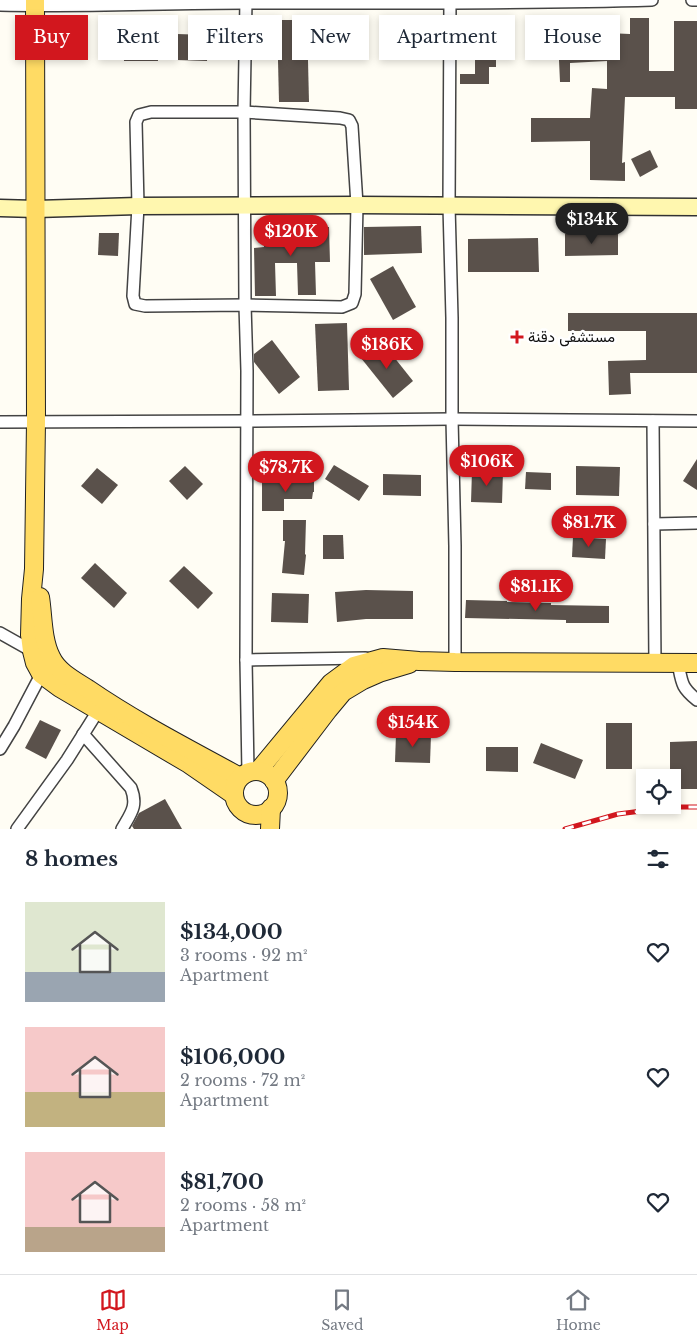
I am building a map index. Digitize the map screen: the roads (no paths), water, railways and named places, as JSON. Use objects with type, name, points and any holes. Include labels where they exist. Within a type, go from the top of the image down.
[{"type":"main road","points":[[35,3],[36,421],[34,569],[30,635],[35,663],[41,674],[60,688],[249,774],[267,774],[274,781],[277,790],[276,800],[271,808],[263,814],[253,815],[245,820],[234,796],[235,786],[249,774],[337,688],[354,666],[383,658],[455,662],[697,663]]},
{"type":"main road","points":[[34,569],[45,634],[50,656],[56,666],[101,706],[234,796]]},
{"type":"main road","points":[[337,688],[419,661]]},
{"type":"main road","points":[[274,781],[328,710],[337,688]]},
{"type":"main road","points":[[270,829],[271,808]]},
{"type":"street","points":[[0,5],[142,2],[652,0]]},
{"type":"street","points":[[692,0],[697,0]]},
{"type":"street","points":[[246,2],[244,112],[247,371],[246,660],[249,774]]},
{"type":"street","points":[[450,2],[449,206],[452,318],[455,662]]},
{"type":"street","points":[[150,112],[244,112],[349,120],[352,126],[357,205],[355,294],[352,303],[342,307],[245,305],[145,306],[135,304],[133,296],[138,206],[136,122],[139,115],[150,112]]},
{"type":"street","points":[[0,208],[357,205],[697,207]]},
{"type":"street","points":[[0,422],[452,419],[697,421]]},
{"type":"street","points":[[653,421],[654,664]]},
{"type":"street","points":[[654,524],[697,523]]},
{"type":"street","points":[[0,633],[32,651]]},
{"type":"street","points":[[0,749],[50,656]]},
{"type":"street","points":[[246,660],[383,658]]},
{"type":"street","points":[[678,663],[682,685],[697,700]]},
{"type":"street","points":[[17,829],[67,760],[101,706]]},
{"type":"street","points":[[83,734],[131,788],[135,805],[122,829]]},
{"type":"railway","points":[[565,829],[618,814],[673,807],[697,807]]},
{"type":"place","name":"مستشفى دقنة","points":[[517,337]]}]
